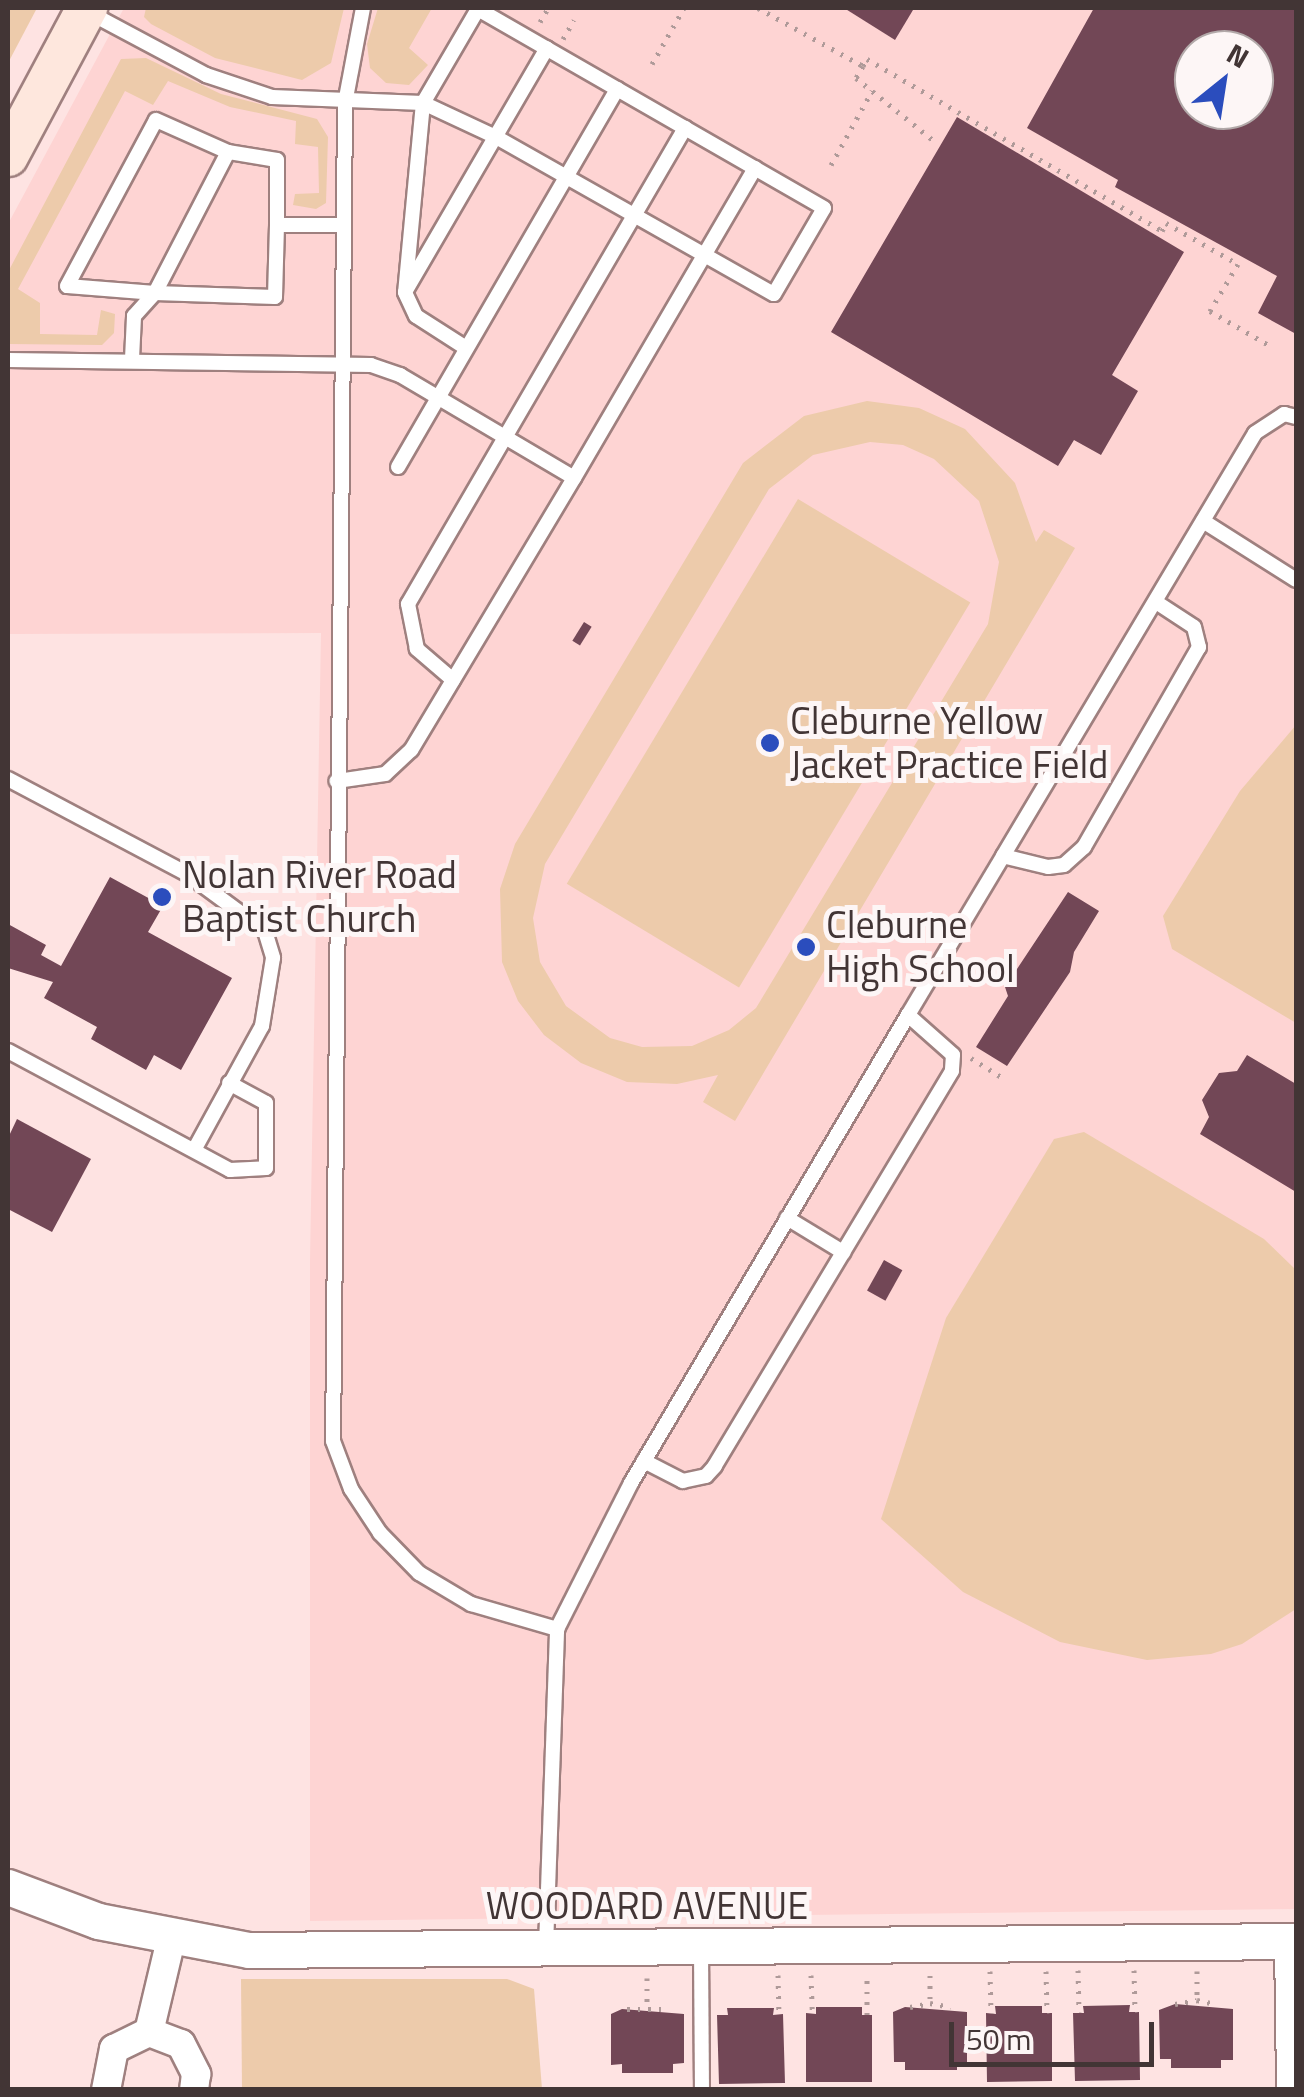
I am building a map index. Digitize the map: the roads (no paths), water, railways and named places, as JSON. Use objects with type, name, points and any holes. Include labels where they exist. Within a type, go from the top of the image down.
[{"type":"main road","points":[[8,156],[86,9]]},
{"type":"street","name":"WOODARD AVENUE","points":[[8,1888],[172,1940],[249,1950],[1293,1941]]},
{"type":"street","points":[[149,2032],[172,1940]]},
{"type":"street","points":[[1291,2090],[1293,1941]]},
{"type":"street","points":[[104,2089],[114,2049],[149,2032],[180,2044],[196,2074],[194,2090]]},
{"type":"lane","points":[[363,8],[344,103],[333,1440],[351,1488],[380,1532],[419,1573],[471,1604],[557,1628]]},
{"type":"lane","points":[[86,9],[206,75],[272,97],[344,103],[424,103],[496,137],[774,294],[824,208],[478,9],[424,103],[404,292],[416,316],[466,348]]},
{"type":"lane","points":[[404,292],[547,48]]},
{"type":"lane","points":[[398,467],[616,89]]},
{"type":"lane","points":[[156,120],[228,152],[277,160],[275,297],[68,286],[156,120]]},
{"type":"lane","points":[[453,680],[417,650],[408,604],[685,128]]},
{"type":"lane","points":[[132,358],[134,316],[154,293],[228,152]]},
{"type":"lane","points":[[337,781],[368,779],[398,766],[574,478],[754,168]]},
{"type":"lane","points":[[277,225],[342,225]]},
{"type":"lane","points":[[8,360],[132,358],[340,364],[400,375],[574,478]]},
{"type":"lane","points":[[546,1948],[557,1628],[644,1462],[1255,433],[1284,414],[1296,417]]},
{"type":"lane","points":[[1203,521],[1296,580]]},
{"type":"lane","points":[[1003,856],[1048,867],[1064,865],[1084,847],[1199,647],[1194,627],[1156,602]]},
{"type":"lane","points":[[8,779],[189,875],[264,931],[273,958],[262,1026],[194,1150]]},
{"type":"lane","points":[[644,1462],[683,1481],[706,1476],[952,1071],[952,1055],[908,1015]]},
{"type":"lane","points":[[8,1051],[230,1170],[266,1168],[266,1102],[229,1083]]},
{"type":"lane","points":[[787,1218],[843,1252]]},
{"type":"lane","points":[[701,1948],[702,2090]]},
{"type":"place","name":"Cleburne Yellow Jacket Practice Field","points":[[770,743]]},
{"type":"place","name":"Nolan River Road Baptist Church","points":[[162,897]]},
{"type":"place","name":"Cleburne High School","points":[[806,947]]}]
